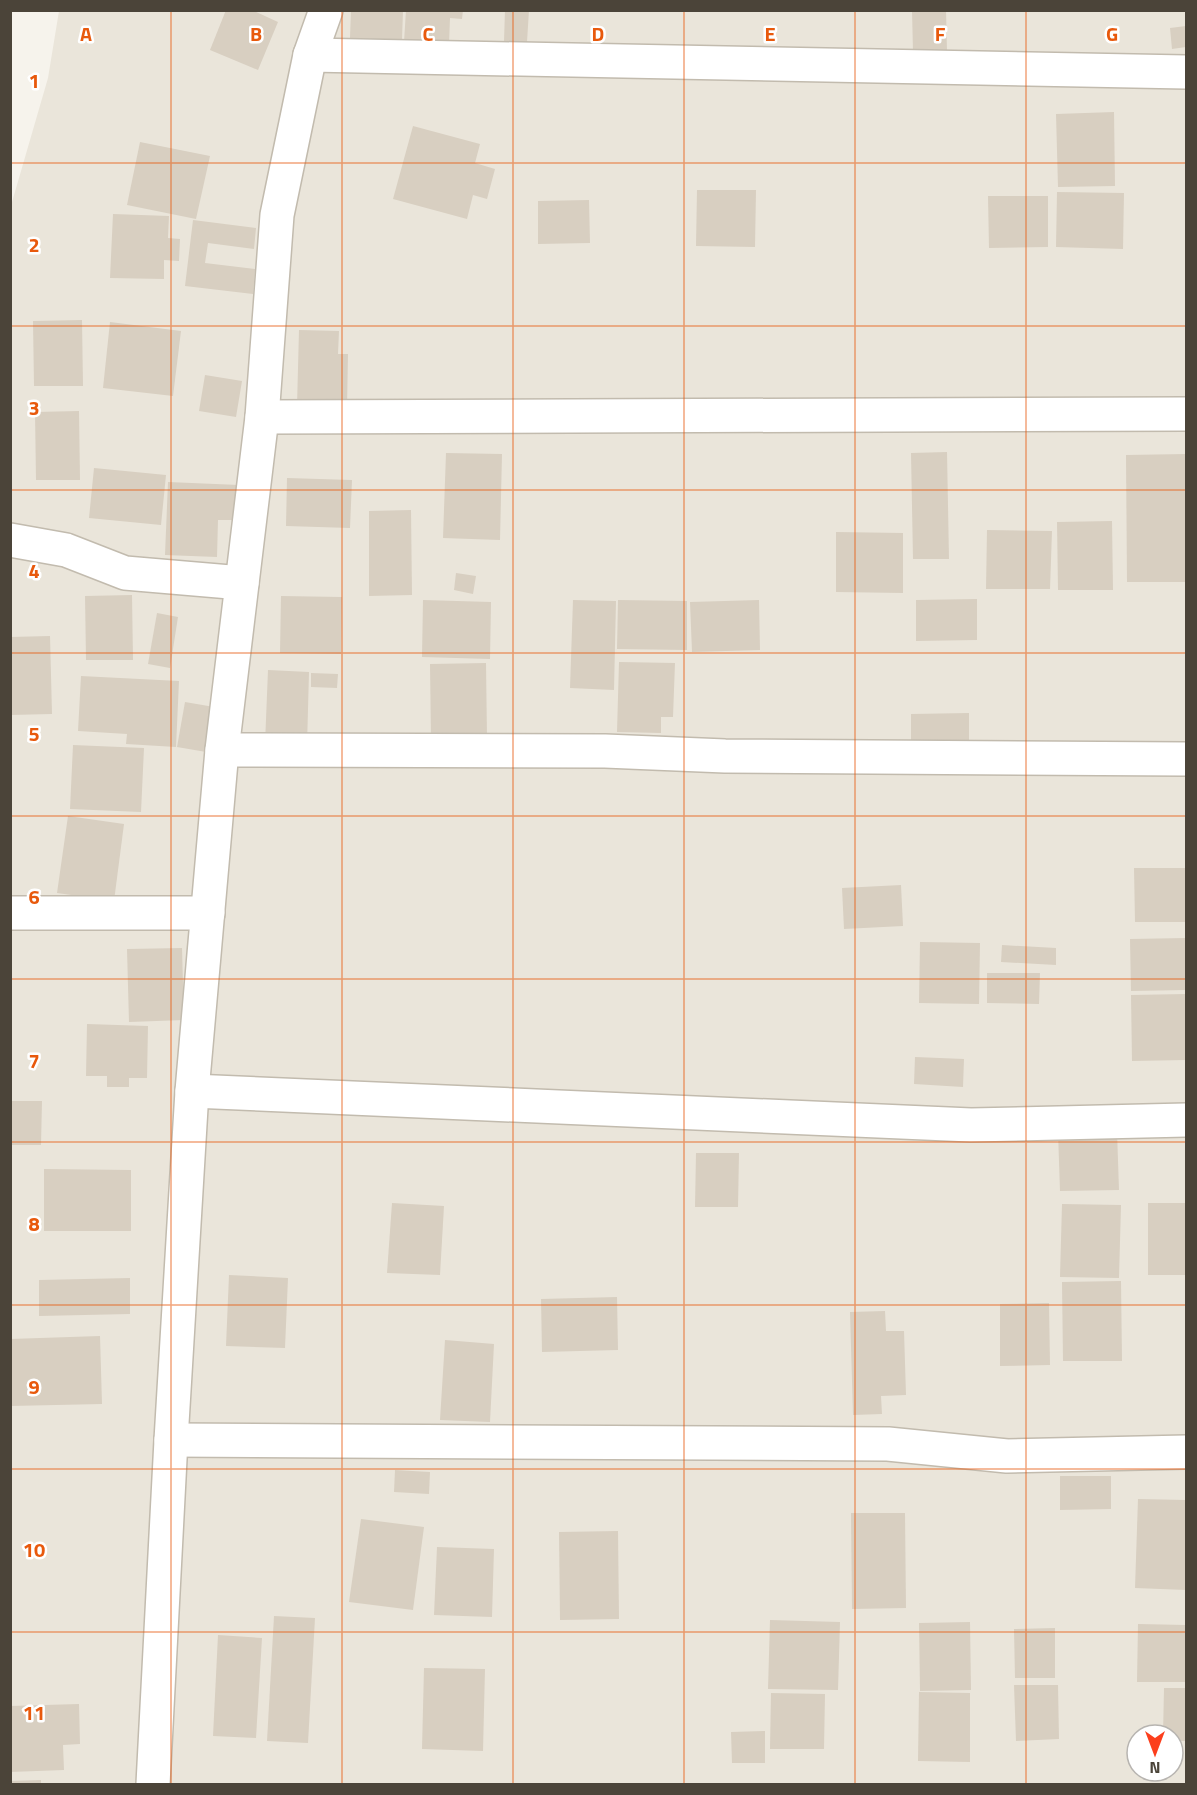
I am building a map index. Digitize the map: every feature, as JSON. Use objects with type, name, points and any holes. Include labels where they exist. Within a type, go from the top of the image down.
[{"type":"street","points":[[153,1785],[192,1091],[222,750],[262,417],[277,215],[310,55],[326,10]]},
{"type":"street","points":[[310,55],[1186,72]]},
{"type":"street","points":[[262,417],[1186,414]]},
{"type":"street","points":[[10,540],[66,550],[125,573],[242,583]]},
{"type":"street","points":[[222,750],[1186,759]]},
{"type":"street","points":[[10,913],[208,914]]},
{"type":"street","points":[[192,1091],[971,1125],[1186,1120]]},
{"type":"street","points":[[171,1440],[888,1444],[1007,1456],[1186,1452]]},
{"type":"shaded area","points":[[59,11],[1186,11],[1186,1784],[11,1784],[10,209],[48,78]]},
{"type":"building","points":[[226,10],[252,10],[278,22],[258,70],[210,50]]},
{"type":"building","points":[[351,10],[403,10],[402,40],[350,38]]},
{"type":"building","points":[[406,10],[463,10],[462,19],[450,18],[449,44],[404,42]]},
{"type":"building","points":[[505,10],[529,10],[527,42],[504,41]]},
{"type":"building","points":[[912,10],[946,10],[947,51],[913,52]]},
{"type":"building","points":[[1186,26],[1186,47],[1172,49],[1170,28]]},
{"type":"building","points":[[1114,112],[1115,186],[1058,187],[1056,114]]},
{"type":"building","points":[[413,126],[480,144],[475,163],[495,169],[487,199],[473,195],[467,219],[393,199]]},
{"type":"building","points":[[140,142],[210,156],[196,219],[127,205]]},
{"type":"building","points":[[697,190],[756,190],[755,247],[696,246]]},
{"type":"building","points":[[1057,192],[1124,193],[1123,249],[1056,247]]},
{"type":"building","points":[[988,196],[1048,196],[1048,247],[989,248]]},
{"type":"building","points":[[589,200],[590,243],[538,244],[538,201]]},
{"type":"building","points":[[113,214],[169,216],[168,238],[180,239],[179,261],[164,260],[164,279],[110,278]]},
{"type":"building","points":[[193,220],[256,228],[254,249],[208,243],[205,263],[255,269],[253,294],[185,286]]},
{"type":"building","points":[[82,320],[83,386],[34,386],[33,321]]},
{"type":"building","points":[[110,322],[181,331],[173,396],[103,388]]},
{"type":"building","points":[[299,330],[339,331],[338,354],[348,354],[347,407],[297,406]]},
{"type":"building","points":[[205,375],[242,381],[236,417],[199,411]]},
{"type":"building","points":[[79,411],[80,480],[36,480],[35,412]]},
{"type":"building","points":[[947,452],[949,559],[913,559],[911,453]]},
{"type":"building","points":[[446,453],[502,454],[500,540],[443,538]]},
{"type":"building","points":[[1186,454],[1186,582],[1127,582],[1126,455]]},
{"type":"building","points":[[94,468],[166,475],[161,525],[89,518]]},
{"type":"building","points":[[287,478],[352,480],[350,528],[286,526]]},
{"type":"building","points":[[168,482],[239,485],[238,520],[218,520],[217,557],[165,555]]},
{"type":"building","points":[[411,510],[412,595],[369,596],[369,511]]},
{"type":"building","points":[[1112,521],[1113,590],[1058,590],[1057,522]]},
{"type":"building","points":[[987,530],[1052,531],[1050,589],[986,589]]},
{"type":"building","points":[[836,532],[903,533],[903,593],[836,592]]},
{"type":"building","points":[[456,573],[476,576],[473,594],[454,590]]},
{"type":"building","points":[[132,595],[133,660],[86,660],[85,596]]},
{"type":"building","points":[[281,596],[342,597],[341,654],[280,653]]},
{"type":"building","points":[[977,599],[977,640],[916,641],[916,600]]},
{"type":"building","points":[[423,600],[491,602],[490,659],[422,657]]},
{"type":"building","points":[[573,600],[616,601],[614,690],[570,688]]},
{"type":"building","points":[[618,600],[687,601],[687,650],[617,649]]},
{"type":"building","points":[[759,600],[760,650],[692,652],[690,602]]},
{"type":"building","points":[[157,613],[178,617],[170,668],[148,664]]},
{"type":"building","points":[[50,636],[52,714],[10,715],[10,637]]},
{"type":"building","points":[[619,662],[675,663],[673,717],[661,717],[661,733],[617,732]]},
{"type":"building","points":[[486,663],[487,738],[431,740],[430,664]]},
{"type":"building","points":[[268,670],[309,672],[307,746],[265,744]]},
{"type":"building","points":[[311,673],[338,674],[337,688],[311,687]]},
{"type":"building","points":[[81,676],[179,681],[176,747],[126,744],[127,734],[78,731]]},
{"type":"building","points":[[185,702],[220,708],[212,753],[177,747]]},
{"type":"building","points":[[969,713],[969,741],[911,742],[911,714]]},
{"type":"building","points":[[73,745],[144,748],[141,812],[70,809]]},
{"type":"building","points":[[68,816],[124,824],[114,901],[57,893]]},
{"type":"building","points":[[1134,868],[1186,868],[1186,922],[1135,922]]},
{"type":"building","points":[[901,885],[903,926],[844,929],[842,888]]},
{"type":"building","points":[[1186,938],[1186,990],[1131,991],[1130,939]]},
{"type":"building","points":[[920,942],[980,943],[979,1004],[919,1003]]},
{"type":"building","points":[[1002,945],[1056,948],[1056,965],[1001,962]]},
{"type":"building","points":[[182,948],[184,1020],[129,1022],[127,949]]},
{"type":"building","points":[[987,973],[1040,973],[1039,1004],[987,1003]]},
{"type":"building","points":[[1186,994],[1186,1060],[1132,1061],[1131,995]]},
{"type":"building","points":[[87,1024],[148,1026],[147,1078],[129,1078],[129,1087],[107,1087],[107,1076],[86,1076]]},
{"type":"building","points":[[915,1057],[964,1059],[963,1087],[914,1084]]},
{"type":"building","points":[[10,1101],[42,1101],[41,1145],[10,1145]]},
{"type":"building","points":[[1117,1131],[1119,1190],[1060,1191],[1058,1132]]},
{"type":"building","points":[[696,1153],[739,1153],[738,1207],[695,1207]]},
{"type":"building","points":[[44,1169],[131,1170],[131,1231],[44,1231]]},
{"type":"building","points":[[392,1203],[444,1206],[440,1275],[387,1273]]},
{"type":"building","points":[[1148,1203],[1186,1203],[1186,1275],[1148,1275]]},
{"type":"building","points":[[1062,1204],[1121,1205],[1119,1278],[1060,1277]]},
{"type":"building","points":[[229,1275],[288,1278],[285,1348],[226,1346]]},
{"type":"building","points":[[130,1278],[130,1314],[39,1316],[39,1280]]},
{"type":"building","points":[[1121,1281],[1122,1361],[1063,1361],[1062,1282]]},
{"type":"building","points":[[617,1297],[618,1350],[542,1352],[541,1299]]},
{"type":"building","points":[[1049,1303],[1050,1365],[1000,1366],[1000,1304]]},
{"type":"building","points":[[885,1311],[886,1331],[904,1331],[906,1395],[881,1396],[882,1414],[853,1415],[850,1312]]},
{"type":"building","points":[[100,1336],[102,1404],[10,1406],[10,1339]]},
{"type":"building","points":[[445,1340],[494,1344],[490,1422],[440,1420]]},
{"type":"building","points":[[395,1470],[430,1472],[429,1494],[394,1492]]},
{"type":"building","points":[[1060,1476],[1111,1476],[1111,1509],[1060,1510]]},
{"type":"building","points":[[1138,1499],[1186,1500],[1186,1590],[1135,1588]]},
{"type":"building","points":[[851,1513],[905,1513],[906,1608],[852,1609]]},
{"type":"building","points":[[361,1519],[424,1527],[413,1610],[349,1602]]},
{"type":"building","points":[[618,1531],[619,1619],[560,1620],[559,1532]]},
{"type":"building","points":[[437,1547],[494,1549],[492,1617],[434,1615]]},
{"type":"building","points":[[274,1616],[315,1618],[308,1743],[267,1741]]},
{"type":"building","points":[[770,1620],[840,1622],[838,1690],[768,1689]]},
{"type":"building","points":[[970,1622],[971,1690],[920,1691],[919,1623]]},
{"type":"building","points":[[1138,1624],[1186,1625],[1186,1682],[1137,1682]]},
{"type":"building","points":[[1055,1628],[1055,1678],[1015,1678],[1014,1629]]},
{"type":"building","points":[[218,1635],[262,1638],[256,1738],[213,1736]]},
{"type":"building","points":[[424,1668],[485,1669],[483,1751],[422,1749]]},
{"type":"building","points":[[1014,1685],[1058,1685],[1059,1739],[1016,1741]]},
{"type":"building","points":[[1164,1688],[1186,1688],[1186,1741],[1185,1723],[1163,1723]]},
{"type":"building","points":[[919,1692],[970,1693],[970,1762],[918,1761]]},
{"type":"building","points":[[771,1693],[825,1694],[824,1749],[770,1749]]},
{"type":"building","points":[[79,1704],[80,1744],[63,1745],[64,1770],[10,1772],[10,1706]]},
{"type":"building","points":[[765,1731],[765,1763],[732,1763],[731,1732]]},
{"type":"building","points":[[41,1780],[41,1784],[10,1784],[10,1781]]}]
